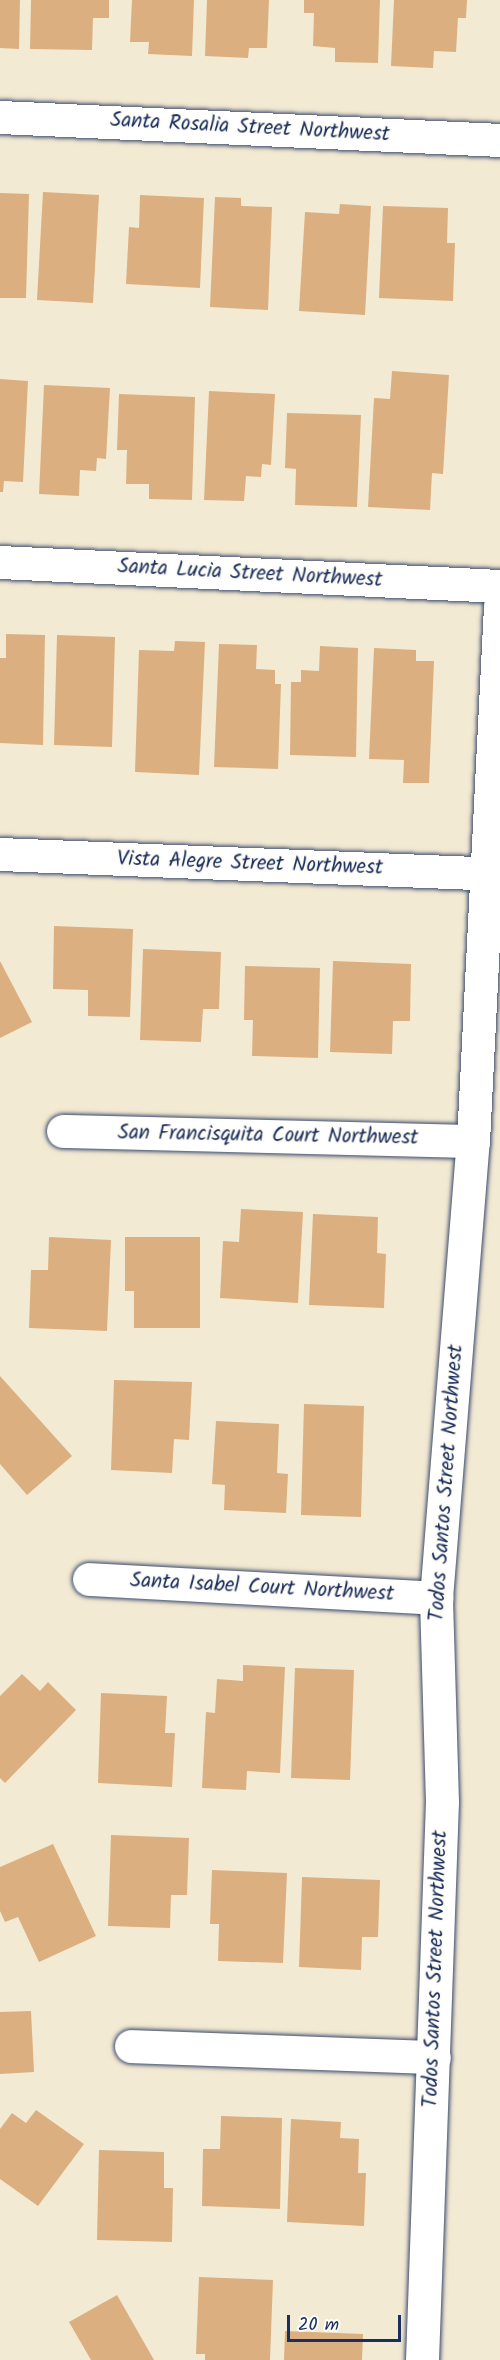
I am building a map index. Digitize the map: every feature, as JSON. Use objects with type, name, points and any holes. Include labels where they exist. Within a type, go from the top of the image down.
[{"type":"street","name":"Santa Rosalia Street Northwest","points":[[0,117],[500,140]]},
{"type":"street","name":"Santa Lucia Street Northwest","points":[[0,562],[500,586]]},
{"type":"street","name":"Todos Santos Street Northwest","points":[[422,2360],[442,1802],[436,1598],[494,874],[500,608]]},
{"type":"street","name":"Vista Alegre Street Northwest","points":[[0,854],[494,874]]},
{"type":"street","name":"San Francisquita Court Northwest","points":[[63,1131],[473,1142]]},
{"type":"street","name":"Santa Isabel Court Northwest","points":[[89,1579],[436,1598]]},
{"type":"street","points":[[131,2046],[434,2057]]},
{"type":"building","points":[[0,0],[20,0],[19,49],[0,48]]},
{"type":"building","points":[[31,0],[109,0],[109,18],[93,18],[92,50],[30,49]]},
{"type":"building","points":[[132,0],[194,0],[192,56],[148,54],[149,42],[130,42]]},
{"type":"building","points":[[207,0],[269,0],[267,48],[249,48],[248,58],[205,56]]},
{"type":"building","points":[[304,0],[380,0],[378,63],[335,62],[335,48],[313,46],[314,13],[304,13]]},
{"type":"building","points":[[394,0],[467,0],[466,18],[458,18],[456,52],[434,51],[433,68],[391,66]]},
{"type":"building","points":[[43,192],[99,195],[93,303],[37,300]]},
{"type":"building","points":[[0,193],[29,194],[26,298],[0,298]]},
{"type":"building","points":[[140,195],[204,198],[200,288],[126,284],[129,227],[139,228]]},
{"type":"building","points":[[215,197],[241,198],[241,206],[272,207],[268,310],[210,307]]},
{"type":"building","points":[[340,204],[371,206],[365,315],[299,311],[305,212],[339,214]]},
{"type":"building","points":[[383,206],[448,208],[447,243],[455,243],[453,301],[379,298]]},
{"type":"building","points":[[392,371],[449,375],[443,474],[432,473],[430,510],[368,507],[374,398],[390,399]]},
{"type":"building","points":[[0,379],[28,381],[23,482],[4,481],[3,492],[0,492]]},
{"type":"building","points":[[44,385],[110,388],[106,459],[97,458],[96,471],[80,470],[79,496],[39,494]]},
{"type":"building","points":[[209,391],[275,394],[271,465],[262,464],[261,477],[246,476],[244,501],[204,500]]},
{"type":"building","points":[[119,394],[195,397],[192,500],[149,499],[149,484],[126,484],[127,450],[117,450]]},
{"type":"building","points":[[287,413],[361,415],[357,507],[295,505],[296,469],[285,468]]},
{"type":"building","points":[[6,634],[45,635],[43,745],[0,743],[0,658],[6,658]]},
{"type":"building","points":[[57,635],[115,637],[112,747],[54,745]]},
{"type":"building","points":[[175,641],[205,642],[199,775],[135,772],[139,650],[174,651]]},
{"type":"building","points":[[219,644],[257,645],[256,669],[275,670],[275,684],[281,684],[278,769],[214,767]]},
{"type":"building","points":[[320,646],[358,648],[356,757],[290,755],[291,682],[301,682],[301,670],[319,671]]},
{"type":"building","points":[[374,648],[416,650],[416,661],[434,661],[429,783],[403,783],[404,760],[369,759]]},
{"type":"building","points":[[54,926],[133,929],[130,1017],[88,1016],[88,990],[53,989]]},
{"type":"building","points":[[143,949],[221,952],[219,1009],[203,1009],[201,1042],[140,1040]]},
{"type":"building","points":[[0,961],[32,1022],[0,1038]]},
{"type":"building","points":[[333,961],[411,964],[410,1021],[393,1021],[392,1054],[330,1052]]},
{"type":"building","points":[[245,966],[320,968],[318,1058],[252,1056],[253,1020],[244,1020]]},
{"type":"building","points":[[241,1209],[303,1212],[298,1303],[220,1298],[223,1241],[239,1242]]},
{"type":"building","points":[[313,1214],[378,1217],[377,1253],[386,1254],[384,1308],[309,1305]]},
{"type":"building","points":[[49,1237],[111,1240],[107,1331],[29,1328],[31,1270],[48,1270]]},
{"type":"building","points":[[125,1237],[200,1237],[200,1328],[134,1328],[134,1291],[125,1291]]},
{"type":"building","points":[[0,1376],[72,1456],[27,1495],[0,1464]]},
{"type":"building","points":[[114,1380],[192,1382],[189,1440],[174,1439],[172,1473],[111,1470]]},
{"type":"building","points":[[304,1404],[364,1406],[361,1517],[301,1515]]},
{"type":"building","points":[[216,1421],[279,1424],[277,1473],[288,1474],[286,1513],[224,1510],[225,1485],[212,1484]]},
{"type":"building","points":[[243,1665],[285,1667],[280,1773],[247,1771],[246,1790],[202,1788],[206,1712],[215,1713],[217,1679],[243,1681]]},
{"type":"building","points":[[295,1668],[354,1670],[350,1780],[291,1778]]},
{"type":"building","points":[[22,1674],[40,1691],[48,1682],[76,1710],[5,1783],[0,1778],[0,1696]]},
{"type":"building","points":[[101,1693],[167,1696],[165,1733],[175,1733],[172,1787],[98,1783]]},
{"type":"building","points":[[111,1835],[189,1838],[187,1895],[171,1895],[170,1928],[108,1926]]},
{"type":"building","points":[[53,1844],[96,1936],[39,1962],[18,1917],[5,1922],[0,1911],[0,1867]]},
{"type":"building","points":[[212,1870],[287,1873],[283,1963],[218,1961],[219,1924],[210,1924]]},
{"type":"building","points":[[302,1877],[380,1880],[378,1937],[362,1937],[361,1970],[299,1967]]},
{"type":"building","points":[[31,2011],[34,2072],[0,2074],[0,2012]]},
{"type":"building","points":[[36,2110],[84,2144],[38,2206],[0,2179],[0,2129],[12,2113],[26,2123]]},
{"type":"building","points":[[221,2116],[282,2118],[280,2209],[202,2206],[203,2149],[220,2149]]},
{"type":"building","points":[[291,2119],[341,2122],[340,2138],[359,2139],[358,2173],[366,2173],[364,2226],[287,2222]]},
{"type":"building","points":[[99,2150],[164,2152],[164,2188],[173,2188],[172,2242],[97,2240]]},
{"type":"building","points":[[199,2277],[273,2280],[270,2360],[205,2360],[205,2354],[196,2354]]},
{"type":"building","points":[[117,2295],[154,2360],[91,2360],[69,2322]]},
{"type":"building","points":[[285,2331],[363,2334],[362,2360],[284,2360]]}]
